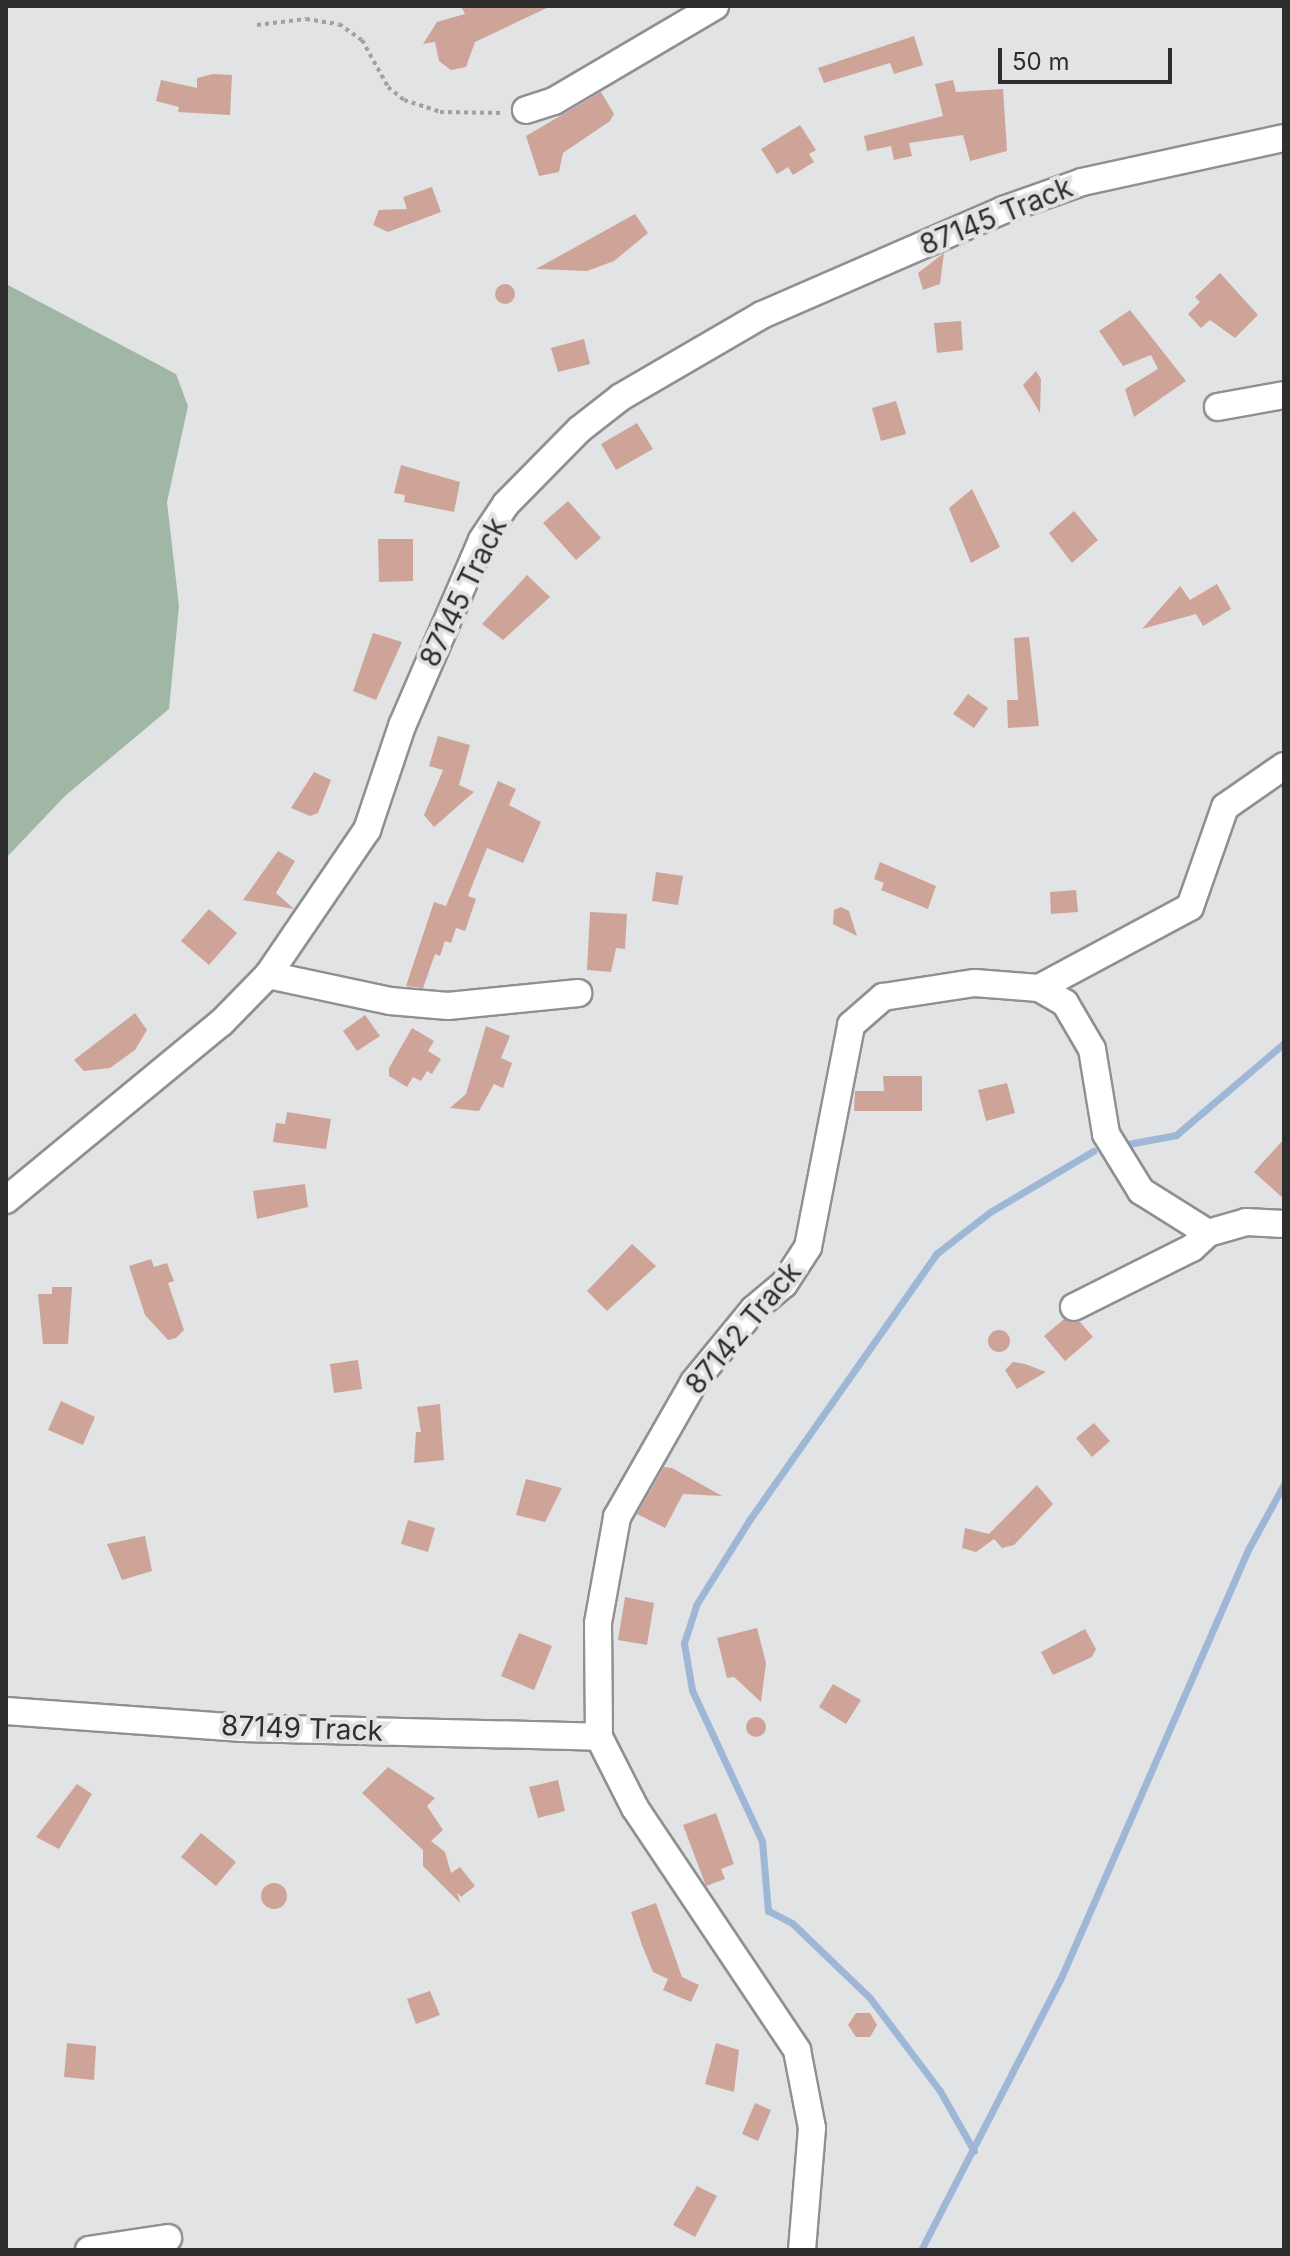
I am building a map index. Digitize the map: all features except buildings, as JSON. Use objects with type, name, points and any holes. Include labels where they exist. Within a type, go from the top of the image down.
[{"type":"street","points":[[526,110],[554,101],[715,6]]},
{"type":"street","name":"87145 Track","points":[[6,1200],[221,1023],[268,975],[367,830],[402,726],[482,540],[533,474],[580,429],[621,397],[762,315],[1003,210],[1082,182],[1284,138]]},
{"type":"street","points":[[1218,407],[1284,395]]},
{"type":"street","points":[[1208,1233],[1175,1216],[1127,1174],[1106,1134],[1081,1022],[1039,988],[1190,907],[1225,807],[1284,766]]},
{"type":"street","points":[[268,975],[390,1001],[448,1006],[578,993]]},
{"type":"street","name":"87142 Track","points":[[802,2250],[812,2128],[797,2050],[635,1808],[599,1737],[598,1623],[617,1517],[694,1382],[754,1309],[784,1284],[808,1247],[851,1025],[869,1003],[896,994],[975,983],[1039,988]]},
{"type":"street","points":[[1074,1307],[1192,1248],[1208,1233],[1246,1222],[1284,1224]]},
{"type":"street","name":"87149 Track","points":[[6,1711],[242,1728],[599,1737]]},
{"type":"street","points":[[89,2250],[168,2238]]},
{"type":"path","points":[[257,25],[306,19],[351,29],[373,54],[388,87],[422,107],[468,114],[526,110]]},
{"type":"green space","points":[[6,284],[176,374],[188,406],[167,502],[179,606],[169,709],[65,796],[6,858]]},
{"type":"waterway","points":[[1128,1144],[1176,1135],[1284,1043]]},
{"type":"waterway","points":[[974,2151],[940,2091],[870,1998],[792,1923],[768,1911],[762,1841],[692,1690],[684,1643],[696,1605],[750,1519],[936,1254],[990,1212],[1093,1151]]},
{"type":"waterway","points":[[921,2250],[1060,1980],[1249,1548],[1284,1484]]}]
